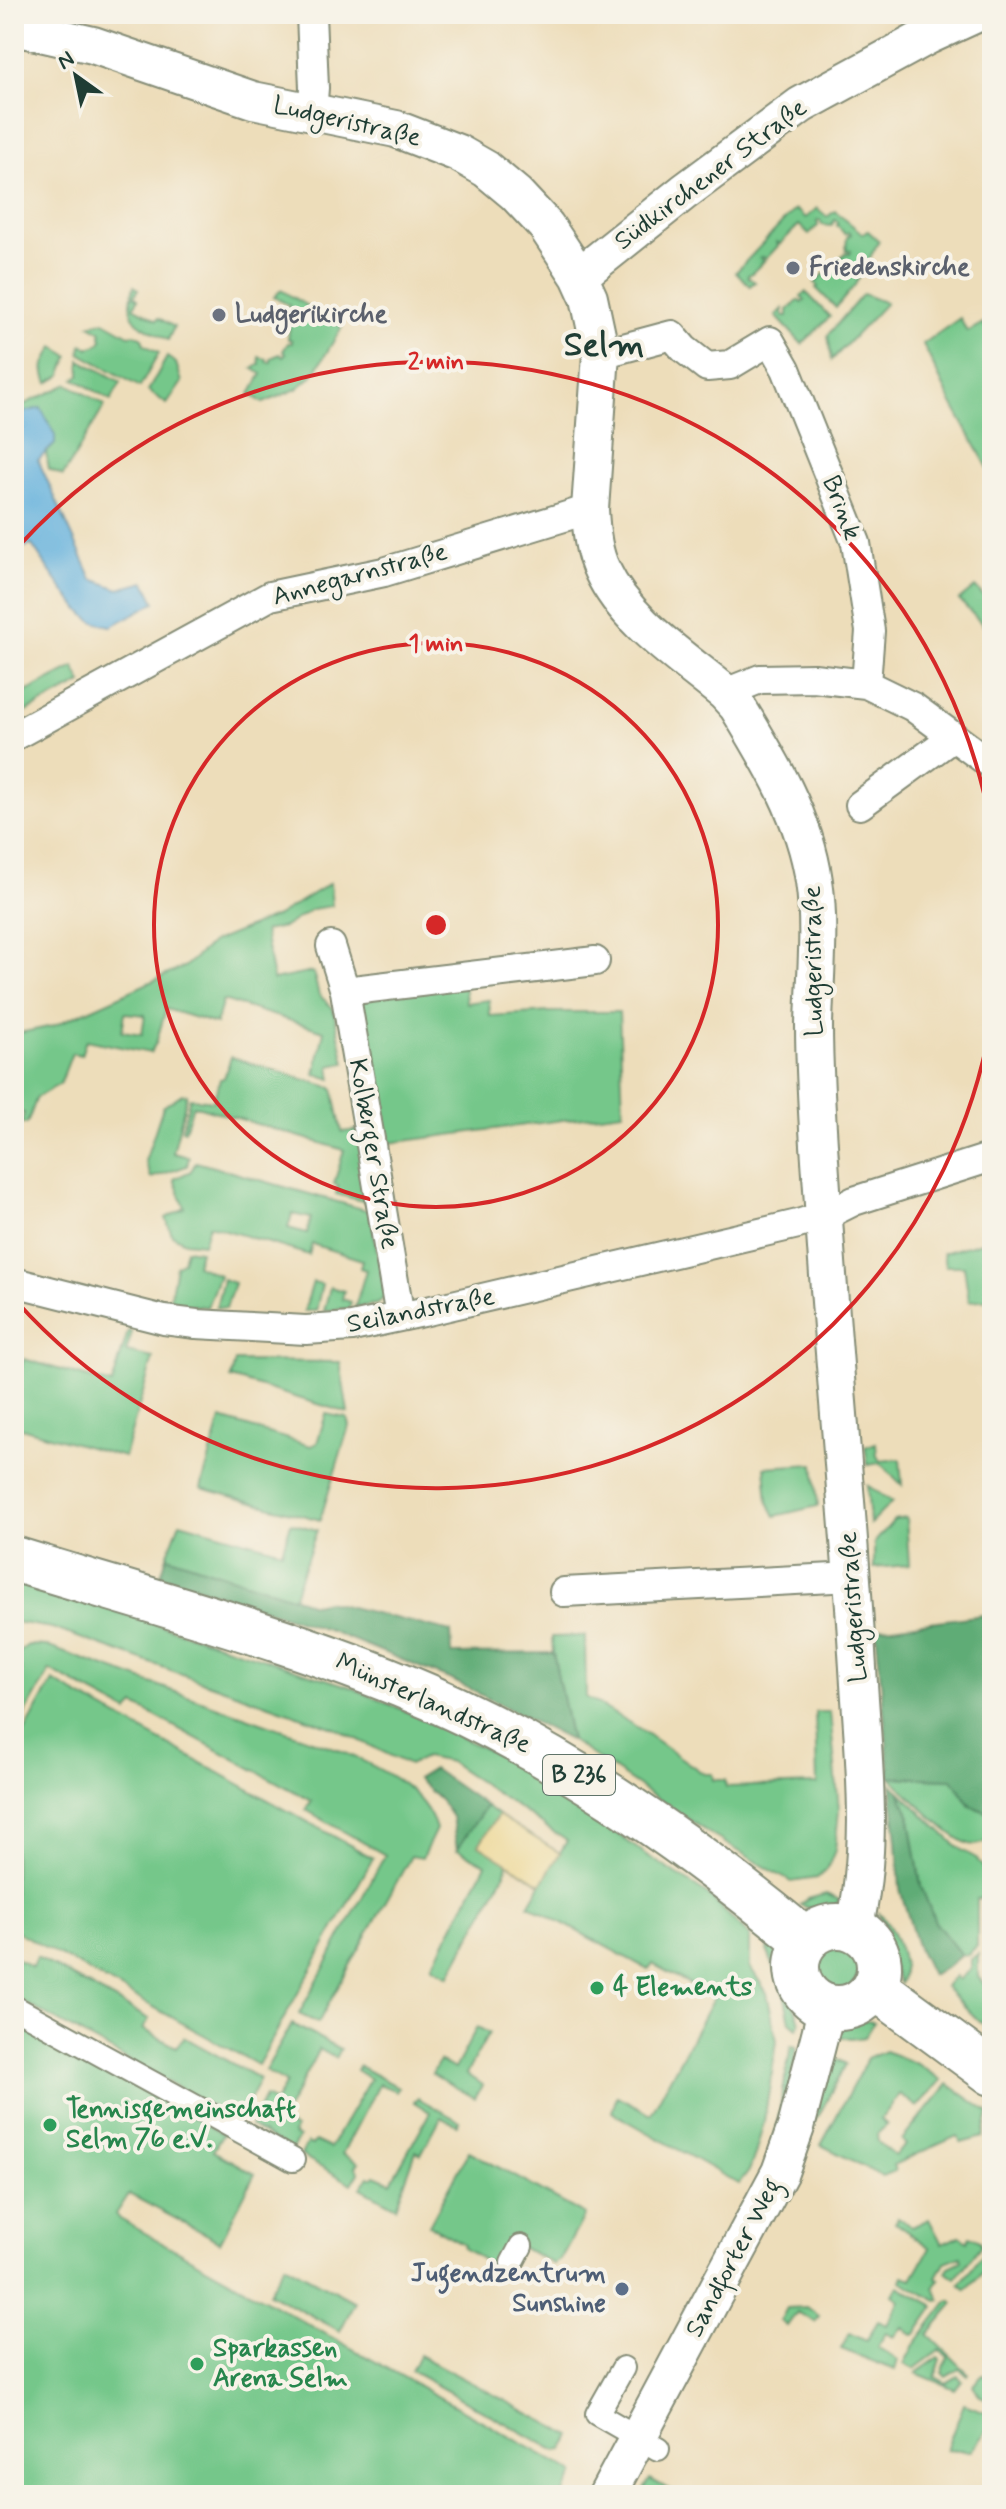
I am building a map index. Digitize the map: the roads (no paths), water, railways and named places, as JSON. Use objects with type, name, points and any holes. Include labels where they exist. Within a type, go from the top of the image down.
[{"type":"main road","name":"Münsterlandstraße","points":[[14,1559],[325,1656],[404,1686],[469,1716],[577,1773],[736,1883],[806,1941]]},
{"type":"main road","points":[[828,1927],[854,1929],[866,1936],[879,1960],[875,1987],[866,1998],[854,2005],[827,2007],[807,1995],[797,1974],[797,1962],[806,1941],[816,1932],[828,1927]]},
{"type":"main road","points":[[875,1987],[992,2073]]},
{"type":"street","points":[[311,14],[312,113]]},
{"type":"street","name":"Südkirchener Straße","points":[[579,276],[801,105],[928,36],[976,14]]},
{"type":"street","name":"Ludgeristraße","points":[[14,27],[93,45],[253,100],[396,129],[458,153],[486,169],[516,194],[546,226],[579,276],[589,298],[601,354],[590,509],[592,536],[600,568],[615,595],[633,616],[725,693],[742,714],[792,803],[814,881],[814,1029],[824,1216],[864,1769],[867,1850],[862,1896],[854,1929]]},
{"type":"street","name":"Brink","points":[[601,354],[672,335],[707,367],[730,365],[770,341],[786,369],[856,543],[870,631],[866,684]]},
{"type":"street","name":"Annegarnstraße","points":[[14,736],[270,596],[384,572],[590,509]]},
{"type":"street","points":[[725,693],[760,679],[814,678],[866,684],[913,707],[992,765]]},
{"type":"street","points":[[860,805],[953,737]]},
{"type":"street","name":"Kolberger Straße","points":[[331,946],[345,991],[400,1317]]},
{"type":"street","points":[[345,991],[595,961]]},
{"type":"street","name":"Seilandstraße","points":[[14,1282],[164,1320],[306,1330],[352,1327],[798,1224],[824,1216],[854,1201],[992,1157]]},
{"type":"street","points":[[564,1592],[852,1577]]},
{"type":"street","points":[[14,2007],[293,2160]]},
{"type":"street","name":"Sandforter Weg","points":[[607,2495],[648,2444],[780,2172],[796,2127],[827,2007]]},
{"type":"street","points":[[623,2368],[597,2414],[648,2444]]},
{"type":"water","points":[[41,408],[55,435],[55,444],[38,460],[92,579],[119,589],[145,582],[155,602],[112,626],[93,621],[78,608],[32,545],[14,550],[14,420],[24,412]]},
{"type":"place","name":"Friedenskirche","points":[[793,268]]},
{"type":"place","name":"Ludgerikirche","points":[[219,315]]},
{"type":"place","name":"4 Elements","points":[[597,1988]]},
{"type":"place","name":"Tennisgemeinschaft Selm 76 e.V.","points":[[50,2125]]},
{"type":"place","name":"Jugendzentrum Sunshine","points":[[622,2289]]},
{"type":"place","name":"Sparkassen Arena Selm","points":[[197,2364]]},
{"type":"district","name":"Selm","points":[[604,345]]}]
